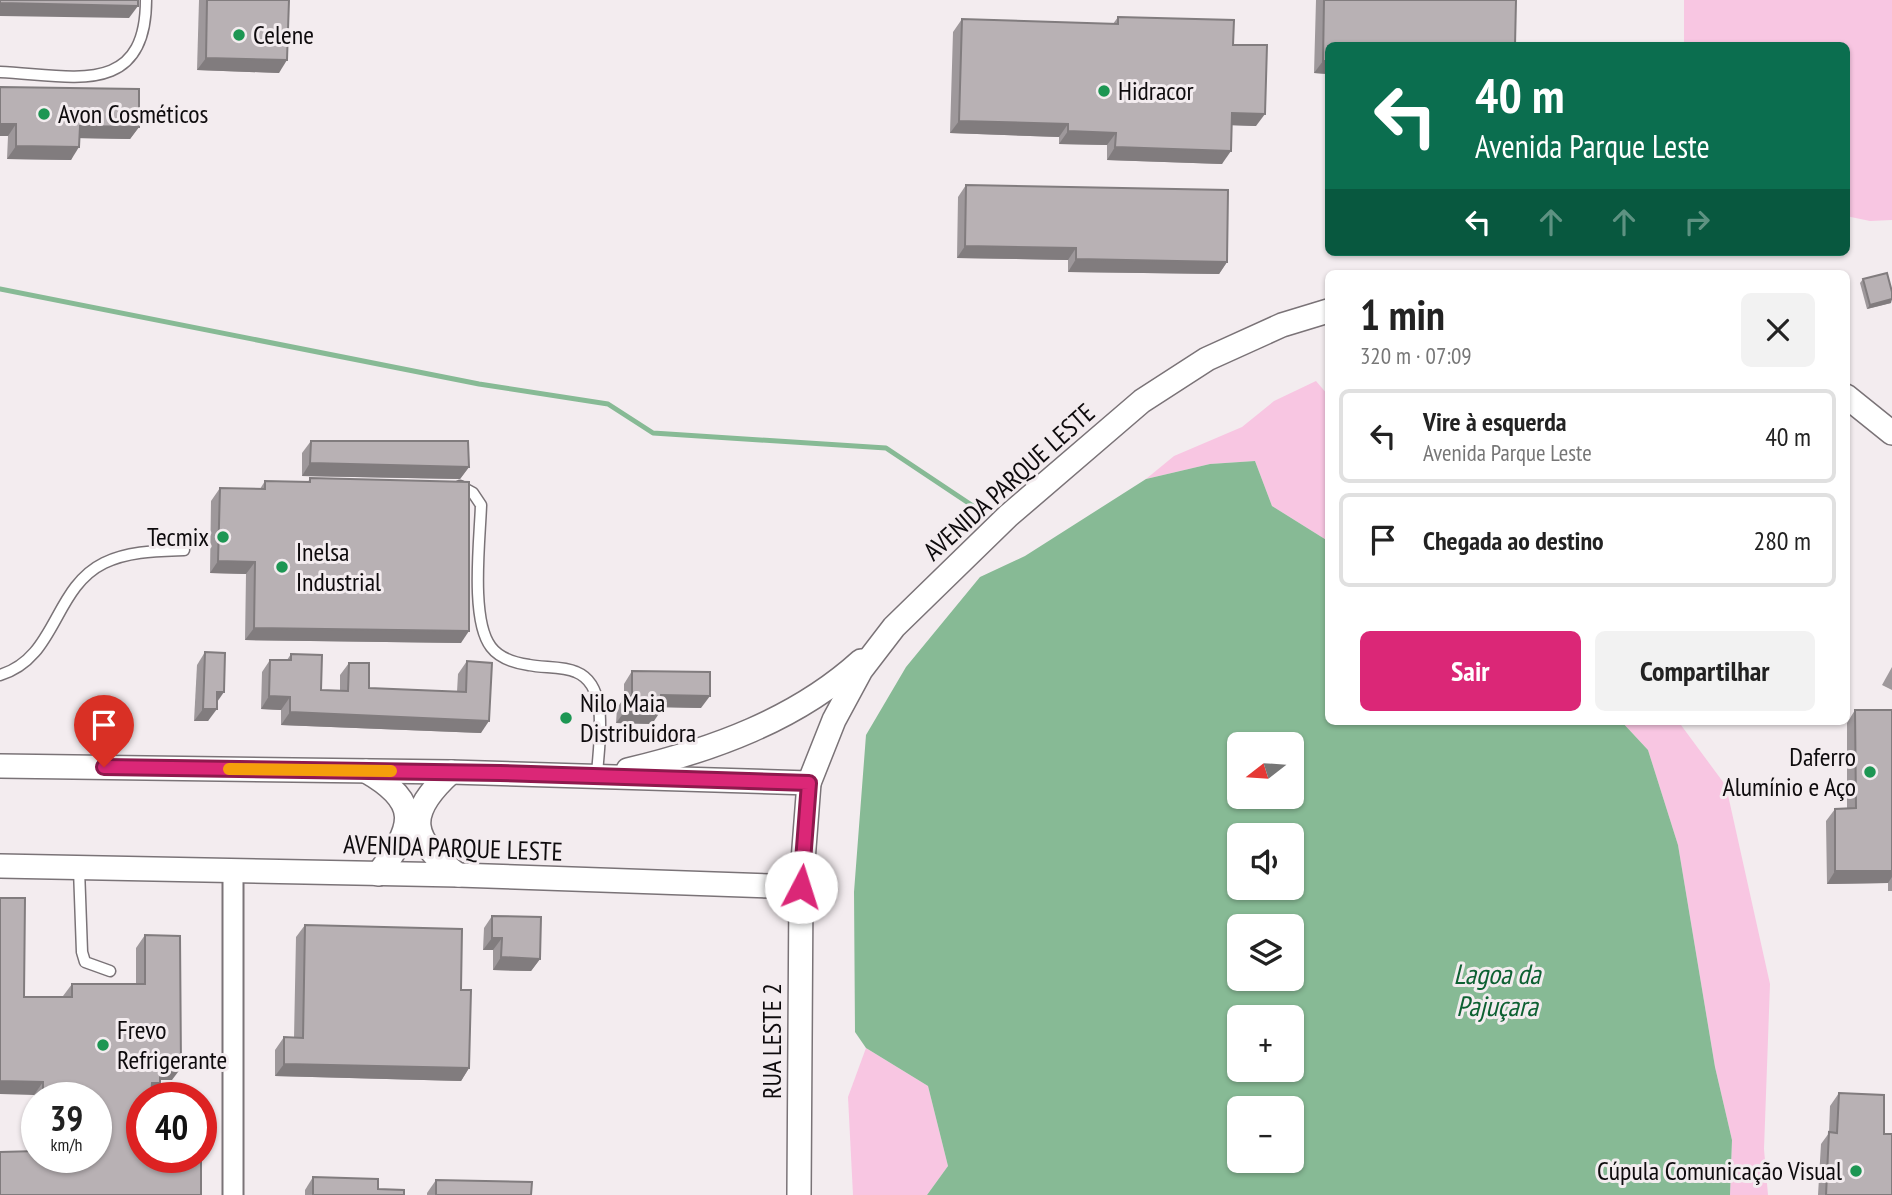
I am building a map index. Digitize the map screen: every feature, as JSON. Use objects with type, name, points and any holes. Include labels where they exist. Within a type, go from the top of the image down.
[{"type":"street","name":"AVENIDA PARQUE LESTE","points":[[0,866],[458,875],[801,887],[809,783],[846,695],[879,645],[1028,497],[1142,401],[1207,359],[1282,325],[1325,312]]},
{"type":"street","points":[[1850,399],[1892,433]]},
{"type":"street","points":[[601,776],[665,761],[756,730],[815,696],[848,673],[879,645]]},
{"type":"street","points":[[0,766],[365,770],[809,783]]},
{"type":"street","points":[[365,770],[398,792],[407,819],[405,833],[398,848],[378,874]]},
{"type":"street","points":[[451,772],[424,800],[419,828],[432,855],[458,875]]},
{"type":"street","points":[[233,871],[233,1195]]},
{"type":"street","name":"RUA LESTE 2","points":[[799,1195],[801,887]]},
{"type":"lane","points":[[0,72],[86,76],[118,71],[140,41],[146,0]]},
{"type":"lane","points":[[452,486],[465,486],[481,505],[480,601],[482,625],[490,646],[501,656],[517,663],[575,671],[586,678],[593,689],[600,718],[601,776]]},
{"type":"lane","points":[[0,675],[25,664],[38,652],[61,608],[80,582],[102,564],[146,552],[184,550]]},
{"type":"lane","points":[[79,868],[82,952],[86,962],[110,971]]},
{"type":"shaded area","points":[[1684,0],[1892,0],[1892,220],[1870,221],[1850,217],[1850,42],[1684,42]]},
{"type":"shaded area","points":[[1316,381],[1325,392],[1325,539],[1272,506],[1255,461],[1210,464],[1146,479],[1174,456],[1242,427],[1274,401]]},
{"type":"shaded area","points":[[1625,725],[1681,725],[1726,786],[1770,984],[1764,1149],[1768,1195],[1730,1195],[1732,1140],[1715,1067],[1678,845],[1648,750]]},
{"type":"shaded area","points":[[866,1048],[928,1086],[948,1166],[927,1195],[853,1195],[848,1097]]},
{"type":"water","name":"Lagoa da Pajuçara","points":[[1255,461],[1272,506],[1325,539],[1325,725],[1625,725],[1648,750],[1678,845],[1715,1067],[1732,1140],[1730,1195],[927,1195],[948,1166],[928,1086],[866,1048],[855,1032],[854,892],[866,735],[906,667],[980,577],[1025,556],[1146,479],[1210,464]]},
{"type":"building","points":[[0,0],[138,0],[138,6],[0,3]]},
{"type":"building","name":"Celene","points":[[207,0],[289,0],[287,60],[206,58]]},
{"type":"building","points":[[1324,0],[1516,0],[1515,42],[1325,42],[1323,61]]},
{"type":"building","name":"Hidracor","points":[[1118,17],[1234,20],[1233,45],[1267,45],[1265,114],[1232,113],[1231,151],[1115,147],[1116,133],[1068,131],[1068,124],[959,121],[962,19],[1118,24]]},
{"type":"building","points":[[0,87],[139,89],[139,127],[80,126],[79,147],[16,146],[16,124],[0,124]]},
{"type":"building","points":[[966,185],[1228,190],[1227,262],[1076,259],[1076,248],[965,246]]},
{"type":"building","points":[[1887,273],[1892,299],[1870,305],[1863,279]]},
{"type":"building","points":[[311,441],[468,441],[469,467],[310,463]]},
{"type":"building","name":"Inelsa Industrial","points":[[310,478],[469,482],[469,631],[254,628],[255,562],[218,561],[220,488],[265,489],[265,481],[310,482]]},
{"type":"building","points":[[205,652],[225,653],[224,692],[217,692],[217,709],[203,709]]},
{"type":"building","points":[[291,654],[322,655],[321,690],[348,691],[349,663],[369,663],[369,688],[466,692],[467,661],[492,663],[489,721],[290,712],[290,697],[269,696],[270,660],[291,660]]},
{"type":"building","points":[[632,671],[710,672],[710,696],[661,695],[660,712],[625,711],[625,696],[632,696]]},
{"type":"building","name":"Daferro Alumínio e Aço","points":[[1855,710],[1892,710],[1892,871],[1835,871],[1835,809],[1856,808]]},
{"type":"building","points":[[0,898],[25,898],[24,997],[72,997],[72,984],[145,984],[145,935],[180,936],[181,1068],[160,1068],[160,1082],[126,1082],[126,1173],[201,1173],[201,1195],[0,1195],[0,1152],[21,1151],[21,1173],[112,1173],[112,1082],[0,1081]]},
{"type":"building","points":[[492,916],[541,917],[540,959],[501,957],[502,938],[492,938]]},
{"type":"building","points":[[305,925],[462,929],[461,990],[471,990],[469,1068],[284,1064],[284,1037],[303,1038]]},
{"type":"building","name":"Cúpula Comunicação Visual","points":[[1839,1093],[1884,1095],[1884,1134],[1892,1134],[1892,1195],[1826,1195],[1829,1132],[1837,1133]]},
{"type":"building","points":[[313,1177],[378,1179],[378,1189],[404,1190],[404,1195],[313,1195]]},
{"type":"building","points":[[436,1180],[532,1182],[531,1195],[436,1195]]},
{"type":"waterway","points":[[0,289],[479,384],[608,404],[653,433],[886,448],[973,506]]},
{"type":"slow traffic","points":[[229,769],[391,771]]},
{"type":"place","name":"Celene","points":[[239,35]]},
{"type":"place","name":"Hidracor","points":[[1104,91]]},
{"type":"place","name":"Avon Cosméticos","points":[[44,114]]},
{"type":"place","name":"Tecmix","points":[[223,537]]},
{"type":"place","name":"Inelsa Industrial","points":[[282,567]]},
{"type":"place","name":"Nilo Maia Distribuidora","points":[[566,718]]},
{"type":"place","name":"Daferro Alumínio e Aço","points":[[1870,772]]},
{"type":"place","name":"Frevo Refrigerante","points":[[103,1045]]},
{"type":"place","name":"Cúpula Comunicação Visual","points":[[1856,1171]]},
{"type":"route","points":[[104,767],[500,773],[809,783],[801,887]]}]
